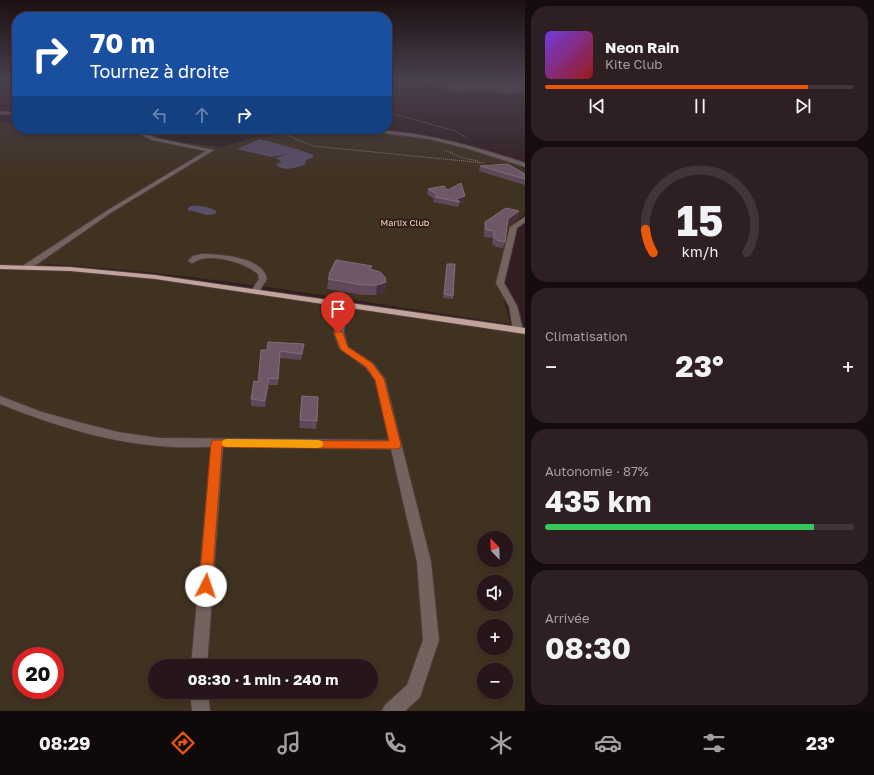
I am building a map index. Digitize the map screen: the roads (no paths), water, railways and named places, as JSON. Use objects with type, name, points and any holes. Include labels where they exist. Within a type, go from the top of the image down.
[{"type":"main road","points":[[0,266],[122,273],[255,291],[522,331]]},
{"type":"street","points":[[392,133],[441,140],[525,165]]},
{"type":"street","points":[[27,268],[110,211],[211,150],[154,139],[144,134]]},
{"type":"street","points":[[522,331],[513,306],[500,283],[514,227],[525,219]]},
{"type":"street","points":[[192,261],[198,256],[207,256],[252,264],[262,274],[263,279],[255,291]]},
{"type":"street","points":[[344,304],[338,333],[344,348],[369,365],[380,379],[424,562],[431,640],[414,691],[391,711]]},
{"type":"street","points":[[0,400],[35,415],[129,439],[159,442],[396,445]]},
{"type":"street","points":[[200,659],[217,443]]},
{"type":"street","points":[[200,699],[201,711]]},
{"type":"park label","name":"Marlix Club","points":[[405,222]]}]
